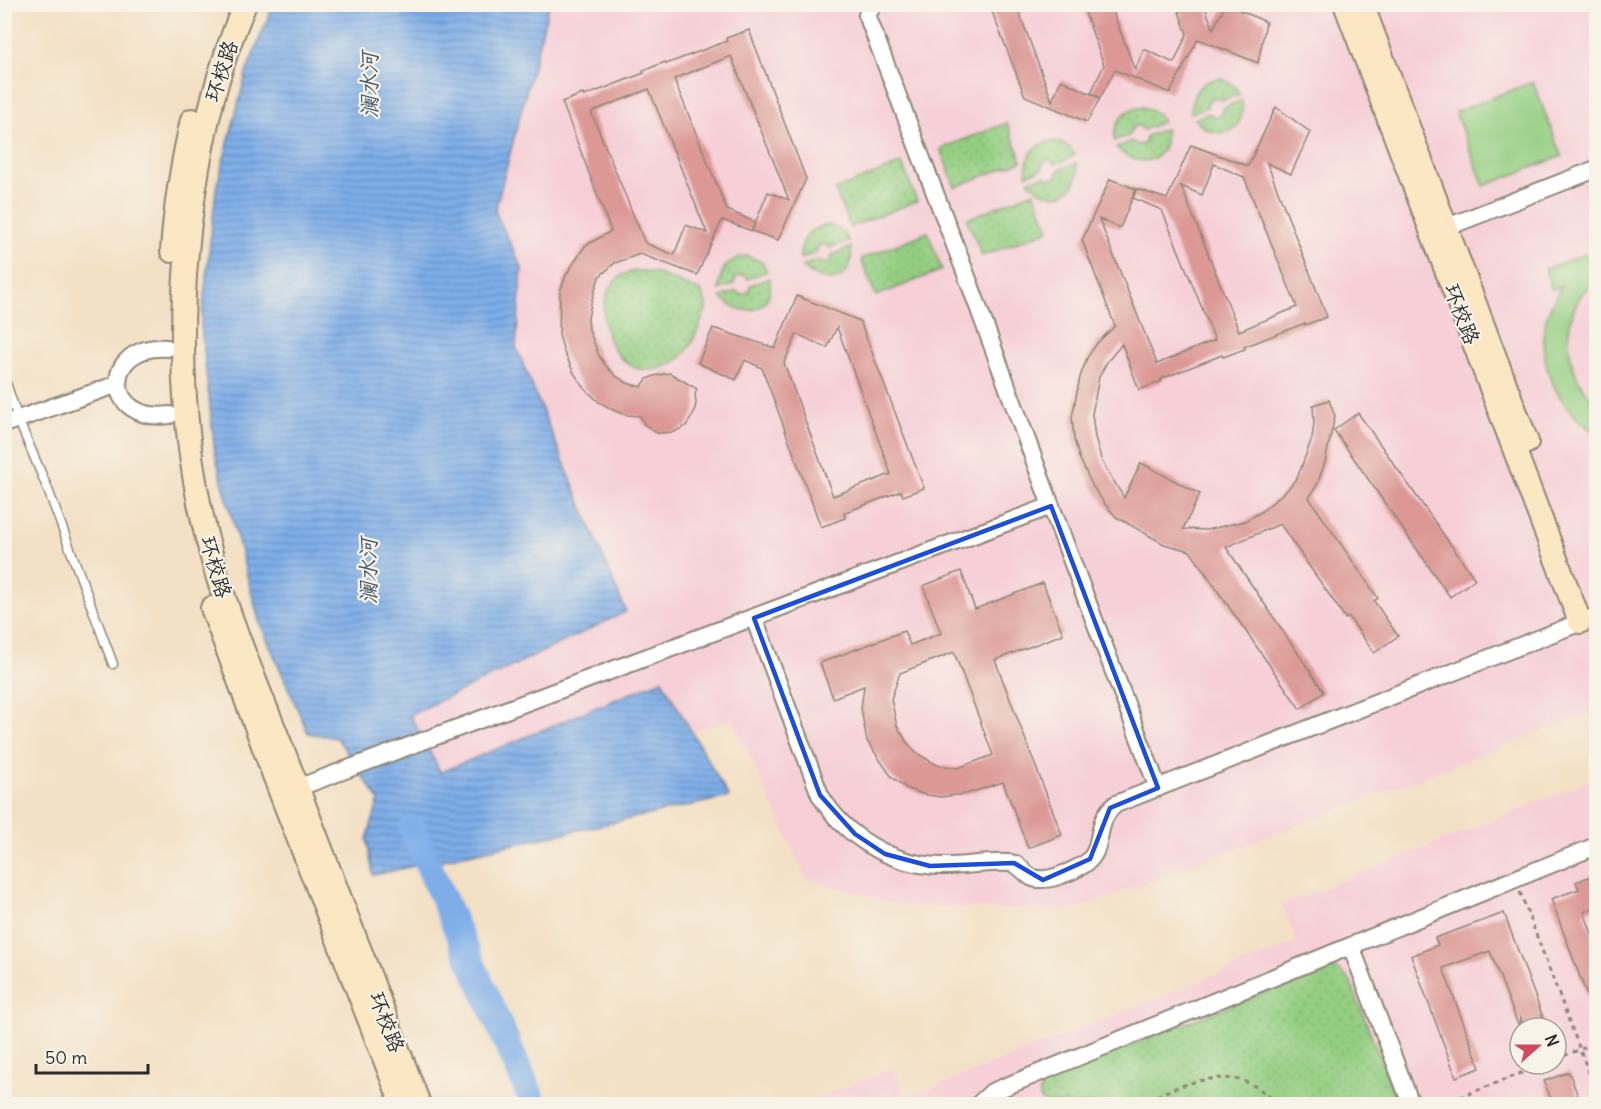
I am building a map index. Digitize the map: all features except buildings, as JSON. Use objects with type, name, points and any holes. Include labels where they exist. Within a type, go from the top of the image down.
[{"type":"street","name":"环校路","points":[[228,4],[199,91],[174,215],[167,348],[170,415],[176,464],[194,548],[226,648],[290,791],[419,1104]]},
{"type":"street","name":"环校路","points":[[245,4],[217,79],[207,115],[189,228],[182,328],[185,419],[200,510],[214,566],[290,791],[403,1104]]},
{"type":"street","points":[[874,4],[867,15],[1158,788]]},
{"type":"street","name":"环校路","points":[[1345,4],[1438,230],[1587,619]]},
{"type":"street","name":"环校路","points":[[1362,4],[1438,230]]},
{"type":"street","points":[[1438,230],[1596,169]]},
{"type":"street","points":[[167,348],[147,349],[128,359],[118,375],[118,384],[124,401],[140,414],[170,415]]},
{"type":"street","points":[[11,422],[118,384]]},
{"type":"street","points":[[290,791],[1051,506]]},
{"type":"street","points":[[754,618],[820,795],[834,814],[855,834],[885,854],[916,864],[930,866],[1014,863],[1033,878],[1043,880],[1081,866],[1090,859],[1098,845],[1104,814],[1116,804],[1587,619]]},
{"type":"street","points":[[979,1104],[992,1092],[1596,846]]},
{"type":"street","points":[[1351,946],[1411,1104]]},
{"type":"lane","points":[[4,376],[11,422],[59,518],[113,664]]},
{"type":"path","points":[[1515,879],[1596,1092]]},
{"type":"path","points":[[1568,1054],[1596,1043]]},
{"type":"path","points":[[1443,1104],[1514,1076]]},
{"type":"path","points":[[1141,1104],[1181,1086],[1220,1078],[1247,1082],[1279,1104]]},
{"type":"highlighted area","points":[[1051,506],[1158,788],[1110,808],[1090,859],[1043,880],[1014,863],[930,866],[885,854],[855,834],[820,795],[754,618]]},
{"type":"shaded area","points":[[405,5],[1596,5],[1596,711],[1074,911],[900,906],[806,878],[733,719],[427,819],[353,695]]},
{"type":"shaded area","points":[[1596,778],[1596,1104],[802,1104],[894,1068],[905,1099],[1297,942],[1282,905]]},
{"type":"green space","points":[[1220,78],[1234,85],[1240,94],[1221,101],[1216,97],[1209,100],[1207,107],[1191,113],[1193,99],[1198,89],[1207,82]]},
{"type":"green space","points":[[1533,82],[1562,156],[1484,186],[1455,112]]},
{"type":"green space","points":[[1242,100],[1240,121],[1228,132],[1211,131],[1202,127],[1194,119],[1209,113],[1215,117],[1222,115],[1223,108]]},
{"type":"green space","points":[[1143,107],[1157,113],[1163,122],[1143,130],[1138,125],[1132,128],[1130,135],[1114,141],[1114,134],[1121,117],[1130,110]]},
{"type":"green space","points":[[1007,123],[1022,161],[955,187],[940,149]]},
{"type":"green space","points":[[1165,129],[1163,150],[1151,160],[1134,159],[1116,147],[1132,141],[1138,145],[1145,143],[1146,136]]},
{"type":"green space","points":[[1055,141],[1069,147],[1075,156],[1055,164],[1050,159],[1044,162],[1042,169],[1026,175],[1028,161],[1033,151],[1042,144]]},
{"type":"green space","points":[[902,163],[917,201],[850,227],[835,190]]},
{"type":"green space","points":[[1077,163],[1075,184],[1063,194],[1046,193],[1028,181],[1044,176],[1050,179],[1057,177],[1058,170]]},
{"type":"green space","points":[[1034,192],[1049,230],[982,256],[967,219]]},
{"type":"green space","points":[[829,225],[843,232],[849,241],[829,248],[824,244],[818,246],[816,253],[800,259],[800,252],[807,235],[816,228]]},
{"type":"green space","points":[[928,232],[942,270],[876,296],[861,259]]},
{"type":"green space","points":[[851,247],[849,268],[837,279],[820,278],[802,266],[818,260],[824,264],[831,261],[832,255]]},
{"type":"green space","points":[[1596,250],[1596,280],[1583,292],[1575,307],[1570,323],[1569,341],[1576,375],[1596,403],[1596,434],[1565,404],[1554,386],[1547,367],[1544,347],[1545,327],[1551,306],[1562,286],[1552,290],[1545,269]]},
{"type":"green space","points":[[747,256],[762,262],[767,271],[748,279],[743,275],[736,277],[734,284],[719,290],[723,271],[729,262]]},
{"type":"green space","points":[[630,272],[656,273],[701,291],[707,307],[690,346],[680,358],[658,369],[640,369],[625,361],[613,348],[606,331],[604,313],[607,296],[615,281]]},
{"type":"green space","points":[[770,278],[767,299],[755,309],[738,309],[721,297],[736,291],[742,295],[749,292],[750,285]]},
{"type":"green space","points":[[1326,968],[1341,971],[1351,983],[1398,1104],[1047,1104],[1041,1100],[1040,1088],[1047,1079],[1055,1075]]},
{"type":"water","points":[[273,5],[549,5],[495,211],[522,268],[516,347],[626,612],[410,715],[439,773],[662,680],[729,797],[373,875],[367,839],[379,800],[337,738],[308,733],[259,621],[215,454],[201,324],[216,189],[247,70]]},
{"type":"waterway","name":"澜水河","points":[[412,828],[534,1104]]}]
